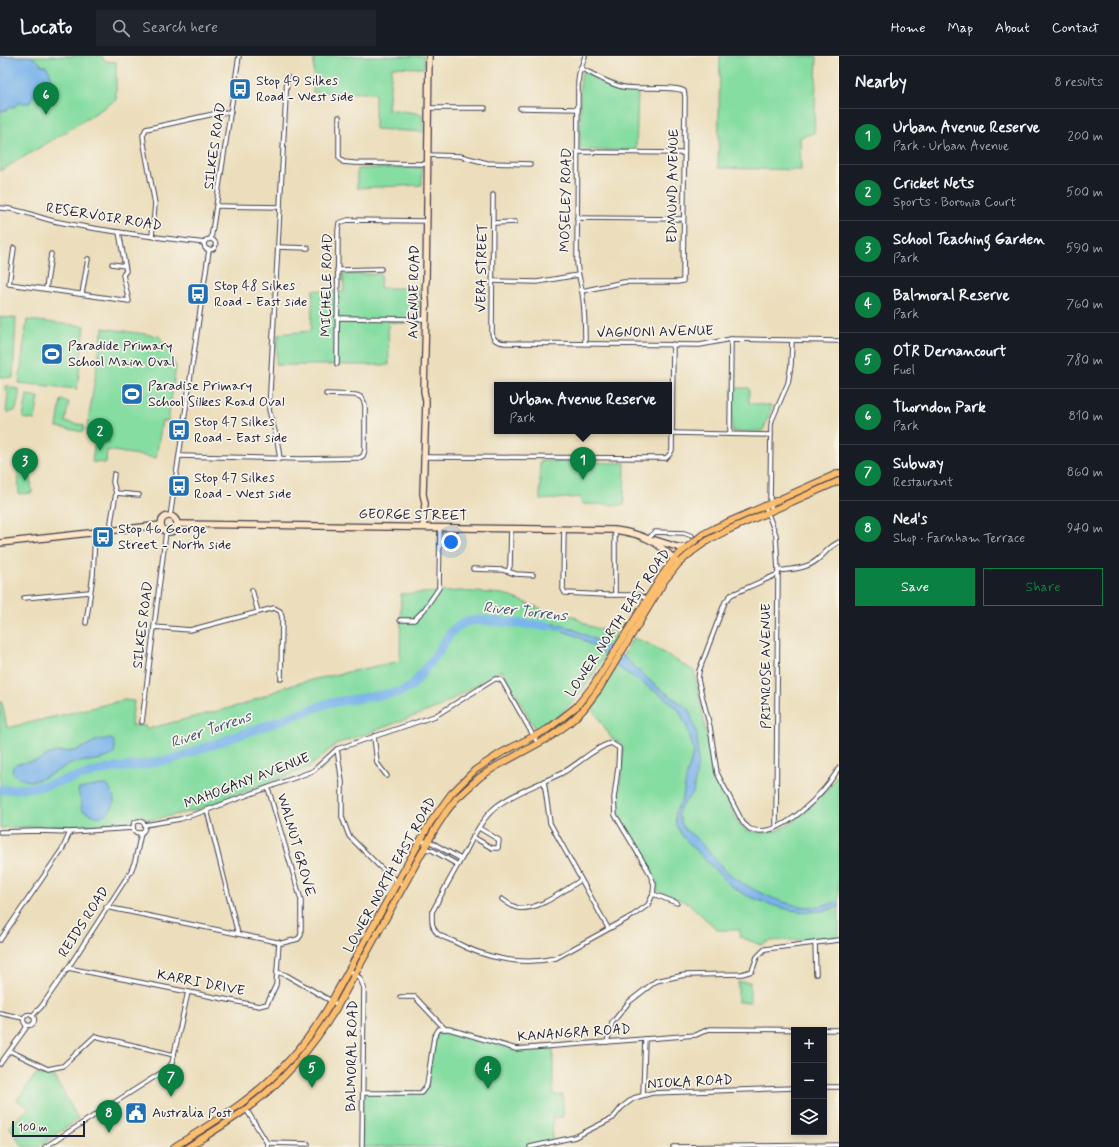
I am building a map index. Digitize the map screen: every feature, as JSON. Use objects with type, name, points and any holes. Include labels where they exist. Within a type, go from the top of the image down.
[{"type":"main road","name":"LOWER NORTH EAST ROAD","points":[[649,601],[678,564],[710,539],[839,473]]},
{"type":"main road","name":"LOWER NORTH EAST ROAD","points":[[174,1147],[238,1105],[271,1079],[306,1041],[320,1021],[446,812],[456,799],[472,783],[495,766],[538,744],[559,731],[576,717],[591,700],[603,675],[674,558],[710,531],[839,481]]},
{"type":"main road","name":"LOWER NORTH EAST ROAD","points":[[188,1147],[246,1109],[269,1090],[295,1065],[316,1040],[356,974],[401,885],[420,842],[438,810],[451,794],[475,770],[495,757],[554,726],[569,713],[603,675]]},
{"type":"street","name":"SILKES ROAD","points":[[211,239],[239,56]]},
{"type":"street","name":"AVENUE ROAD","points":[[423,527],[425,503],[423,494],[426,401],[424,391],[427,302],[425,288],[429,56]]},
{"type":"street","name":"MOSELEY ROAD","points":[[585,56],[580,68],[578,83],[577,218],[577,261],[585,319],[585,344]]},
{"type":"street","name":"EDMUND AVENUE","points":[[580,68],[622,87],[650,89],[679,88],[684,91],[685,97],[683,281],[624,282],[582,291]]},
{"type":"street","points":[[280,459],[277,439],[269,410],[287,77]]},
{"type":"street","points":[[428,108],[485,108]]},
{"type":"street","points":[[520,108],[578,109]]},
{"type":"street","points":[[152,236],[155,204],[144,144],[143,135],[146,129],[231,112]]},
{"type":"street","points":[[339,117],[339,152],[343,162],[427,164]]},
{"type":"street","points":[[578,152],[684,153]]},
{"type":"street","points":[[427,156],[460,156],[487,163],[530,164]]},
{"type":"street","name":"VERA STREET","points":[[493,195],[492,337],[495,341]]},
{"type":"street","points":[[217,206],[280,208]]},
{"type":"street","name":"RESERVOIR ROAD","points":[[0,208],[58,222],[119,232],[204,243]]},
{"type":"street","points":[[577,218],[683,219]]},
{"type":"street","name":"MICHELE ROAD","points":[[337,364],[339,223],[343,221],[427,221]]},
{"type":"street","points":[[493,223],[515,222]]},
{"type":"street","points":[[14,248],[9,284],[129,301],[123,275],[126,271],[119,232]]},
{"type":"street","points":[[206,240],[215,240],[215,247],[213,250],[209,250],[206,248],[204,243],[206,240]]},
{"type":"street","points":[[278,247],[308,248]]},
{"type":"street","points":[[170,517],[209,250]]},
{"type":"street","points":[[46,289],[51,254]]},
{"type":"street","points":[[82,294],[88,259]]},
{"type":"street","points":[[112,264],[125,266]]},
{"type":"street","points":[[338,270],[381,269]]},
{"type":"street","points":[[493,281],[537,282],[578,275]]},
{"type":"street","points":[[337,318],[426,319]]},
{"type":"street","points":[[730,434],[731,339]]},
{"type":"street","name":"VAGNONI AVENUE","points":[[495,341],[505,343],[585,344],[708,344],[731,339],[839,341]]},
{"type":"street","points":[[768,508],[770,435],[772,420],[788,382],[792,341]]},
{"type":"street","points":[[671,382],[673,344]]},
{"type":"street","points":[[180,456],[280,459],[354,459],[363,456],[365,450],[364,399],[359,395],[326,394]]},
{"type":"street","points":[[424,457],[661,459],[666,458],[672,450],[672,433],[770,435]]},
{"type":"street","points":[[112,531],[111,522],[116,493],[113,482],[114,474]]},
{"type":"street","points":[[116,493],[139,495]]},
{"type":"street","name":"PRIMROSE AVENUE","points":[[768,508],[776,536],[778,572],[776,828]]},
{"type":"street","points":[[170,517],[175,519],[177,524],[174,530],[170,532],[166,532],[161,526],[164,518],[170,517]]},
{"type":"street","name":"GEORGE STREET","points":[[177,524],[615,530],[634,533],[677,547],[686,548]]},
{"type":"street","points":[[0,543],[161,526]]},
{"type":"street","points":[[400,620],[414,620],[424,610],[439,588],[440,527]]},
{"type":"street","points":[[508,571],[510,566],[510,528]]},
{"type":"street","points":[[564,529],[565,593],[641,596],[649,601]]},
{"type":"street","points":[[615,530],[615,595]]},
{"type":"street","name":"SILKES ROAD","points":[[142,722],[166,532]]},
{"type":"street","points":[[649,538],[655,532],[684,533],[692,536]]},
{"type":"street","points":[[86,623],[94,561],[95,533]]},
{"type":"street","name":"GEORGE STREET","points":[[649,538],[664,549],[678,564]]},
{"type":"street","points":[[839,542],[830,546],[816,561],[802,568],[778,572],[731,595],[725,602],[699,671],[698,680],[710,727],[717,773],[743,823],[750,829],[764,830],[776,828],[790,821],[824,789],[839,768]]},
{"type":"street","points":[[473,569],[503,570],[516,574],[533,575]]},
{"type":"street","points":[[252,590],[258,612]]},
{"type":"street","points":[[24,598],[90,592]]},
{"type":"street","points":[[154,626],[190,630],[274,608],[280,611],[281,614],[281,679]]},
{"type":"street","name":"MAHOGANY AVENUE","points":[[146,825],[180,819],[313,771],[337,749],[435,716],[495,679],[502,681],[538,744]]},
{"type":"street","points":[[374,736],[377,763],[387,776]]},
{"type":"street","points":[[611,743],[619,748],[614,798],[615,815],[648,870],[654,884],[654,894],[648,905],[632,916],[556,958],[543,961],[506,960],[465,948],[437,933],[432,925],[432,912],[473,837],[486,818],[496,807],[521,791],[544,781],[579,762],[601,746],[611,743]]},
{"type":"street","points":[[337,749],[342,782],[342,817],[349,836],[380,867],[401,885]]},
{"type":"street","points":[[544,781],[550,823],[608,928]]},
{"type":"street","name":"WALNUT GROVE","points":[[268,788],[302,906],[301,935],[298,938],[280,942]]},
{"type":"street","points":[[207,810],[238,934]]},
{"type":"street","points":[[0,832],[38,830],[70,832],[133,828],[140,833],[145,830],[146,825],[138,821],[135,823],[133,828]]},
{"type":"street","points":[[473,837],[492,848],[498,848],[500,840],[479,828]]},
{"type":"street","points":[[0,940],[63,848],[70,832]]},
{"type":"street","name":"REIDS ROAD","points":[[32,1016],[41,1007],[68,968],[106,907],[131,871],[135,861],[140,833]]},
{"type":"street","points":[[420,842],[429,841],[461,859]]},
{"type":"street","points":[[424,849],[432,850],[458,865]]},
{"type":"street","points":[[502,899],[517,908],[531,907],[543,903],[581,880]]},
{"type":"street","points":[[654,894],[677,903]]},
{"type":"street","points":[[106,907],[280,942]]},
{"type":"street","points":[[607,1042],[612,1023],[629,1002],[656,981],[685,975],[742,974],[752,971],[757,957],[766,949],[839,940]]},
{"type":"street","name":"KARRI DRIVE","points":[[68,968],[259,1006],[268,1004],[276,985],[280,942]]},
{"type":"street","points":[[815,942],[816,974]]},
{"type":"street","points":[[350,970],[356,974]]},
{"type":"street","points":[[277,972],[286,975],[338,1004]]},
{"type":"street","name":"BALMORAL ROAD","points":[[356,974],[362,981],[364,988],[362,1147]]},
{"type":"street","points":[[45,1147],[167,1069],[172,1063],[188,992]]},
{"type":"street","points":[[400,997],[415,997],[446,1029]]},
{"type":"street","points":[[0,1013],[23,1018],[28,1015],[32,1016],[34,1019],[33,1024],[30,1026],[26,1025]]},
{"type":"street","points":[[0,1064],[26,1028],[23,1018]]},
{"type":"street","points":[[362,1093],[421,1092],[427,1085],[434,1036],[439,1029],[446,1029]]},
{"type":"street","name":"KANANGRA ROAD","points":[[446,1029],[516,1049],[696,1035],[709,1029],[839,1030]]},
{"type":"street","points":[[10,1051],[46,1070],[63,1066],[95,1036],[174,1055]]},
{"type":"street","points":[[643,1095],[645,1039]]},
{"type":"street","points":[[827,1087],[839,1087]]},
{"type":"street","name":"NIOKA ROAD","points":[[530,1147],[576,1137],[613,1118],[628,1102],[643,1095],[652,1093],[791,1088]]},
{"type":"street","points":[[246,1109],[267,1145],[308,1144]]},
{"type":"street","points":[[673,1147],[839,1145]]},
{"type":"green space","points":[[0,56],[102,56],[105,61],[116,62],[116,100],[0,171]]},
{"type":"green space","points":[[314,56],[424,56],[424,68],[392,67],[388,109],[422,114],[424,132],[375,129],[375,93],[313,92]]},
{"type":"green space","points":[[720,56],[817,56],[814,133],[800,137],[801,170],[718,168]]},
{"type":"green space","points":[[582,71],[620,89],[638,90],[636,150],[580,150],[580,86]]},
{"type":"green space","points":[[422,167],[422,185],[357,188],[357,169]]},
{"type":"green space","points":[[343,274],[381,274],[380,288],[419,288],[420,324],[388,322],[389,365],[276,365],[278,334],[311,331],[313,290],[344,292]]},
{"type":"green space","points":[[0,317],[16,318],[13,378],[0,377]]},
{"type":"green space","name":"Paradide Primary School Main Oval","points":[[27,320],[85,326],[77,389],[19,383]]},
{"type":"green space","name":"Paradise Primary School Silkes Road Oval","points":[[103,328],[159,336],[167,347],[176,367],[168,421],[162,421],[156,458],[107,450],[106,463],[92,462],[95,439],[108,441],[109,443],[109,439],[86,435]]},
{"type":"green space","points":[[7,385],[11,388],[19,389],[16,410],[9,413],[6,412],[8,392],[4,389]]},
{"type":"green space","points":[[732,388],[749,388],[749,403],[772,406],[763,431],[732,432]]},
{"type":"green space","points":[[27,395],[39,397],[35,420],[23,418]]},
{"type":"green space","points":[[61,400],[69,402],[65,422],[84,425],[83,432],[57,427]]},
{"type":"green space","points":[[540,461],[625,463],[624,505],[582,504],[580,497],[540,500]]},
{"type":"green space","points":[[30,468],[32,493],[19,494],[18,469]]},
{"type":"green space","points":[[460,591],[504,594],[557,615],[573,616],[589,626],[617,634],[581,692],[563,712],[552,721],[536,730],[502,670],[439,707],[336,744],[310,767],[197,810],[151,820],[138,818],[128,824],[0,828],[0,702],[2,702],[7,728],[124,700],[134,701],[131,725],[146,726],[147,729],[245,704],[285,687],[311,680],[400,661],[401,594]]},
{"type":"green space","points":[[633,638],[647,643],[694,671],[713,773],[740,825],[746,830],[764,833],[776,831],[790,824],[828,789],[839,773],[839,936],[817,939],[769,941],[761,945],[740,937],[740,930],[718,930],[688,903],[657,891],[657,883],[652,869],[618,814],[618,796],[622,769],[623,747],[619,742],[612,739],[591,706],[612,675]]},
{"type":"green space","points":[[738,982],[750,982],[750,1002],[738,1002]]},
{"type":"green space","points":[[439,1029],[449,1029],[516,1049],[553,1046],[553,1095],[563,1095],[563,1117],[553,1117],[552,1142],[530,1147],[362,1147],[363,1093],[421,1092],[427,1085],[434,1037]]},
{"type":"green space","points":[[36,1074],[55,1077],[78,1119],[39,1147],[23,1147],[9,1126],[29,1108],[17,1100]]},
{"type":"water","points":[[0,56],[29,56],[35,58],[41,65],[46,66],[51,76],[48,83],[33,96],[30,103],[19,103],[13,107],[9,106],[8,110],[1,111],[0,114]]},
{"type":"water","points":[[555,624],[571,628],[604,644],[624,657],[656,686],[689,709],[697,734],[698,762],[693,793],[680,808],[678,814],[684,829],[699,841],[721,866],[750,888],[789,904],[812,907],[839,902],[839,907],[822,911],[807,912],[790,910],[745,895],[730,885],[683,837],[676,825],[675,812],[683,797],[687,774],[694,751],[687,727],[679,710],[664,697],[619,668],[600,651],[577,636],[560,630],[535,625]]},
{"type":"water","points":[[112,739],[115,744],[114,754],[109,757],[74,763],[35,781],[22,779],[12,771],[16,764],[39,760],[49,754],[58,752],[76,751],[97,740]]},
{"type":"water","points":[[107,785],[111,790],[114,800],[111,809],[104,815],[98,817],[83,811],[78,792],[79,789]]},
{"type":"waterway","name":"River Torrens","points":[[0,790],[39,787],[107,769],[173,759],[329,703],[400,692],[412,686],[436,655],[451,632],[465,622],[478,620],[548,626]]},
{"type":"place","name":"Stop 49 Silkes Road - West side","points":[[240,89]]},
{"type":"place","name":"Thorndon Park","points":[[46,115]]},
{"type":"place","name":"Stop 48 Silkes Road - East side","points":[[198,294]]},
{"type":"place","name":"Paradide Primary School Main Oval","points":[[52,354]]},
{"type":"place","name":"Paradise Primary School Silkes Road Oval","points":[[132,394]]},
{"type":"place","name":"Stop 47 Silkes Road - East side","points":[[179,430]]},
{"type":"place","name":"Cricket Nets","points":[[100,451]]},
{"type":"place","name":"Urban Avenue Reserve","points":[[583,480]]},
{"type":"place","name":"School Teaching Garden","points":[[25,481]]},
{"type":"place","name":"Stop 47 Silkes Road - West side","points":[[179,486]]},
{"type":"place","name":"Stop 46 George Street - North side","points":[[103,537]]},
{"type":"place","name":"OTR Dernancourt","points":[[312,1088]]},
{"type":"place","name":"Balmoral Reserve","points":[[488,1089]]},
{"type":"place","name":"Subway","points":[[171,1097]]},
{"type":"place","name":"Australia Post","points":[[136,1113]]},
{"type":"place","name":"Ned's","points":[[109,1133]]}]
